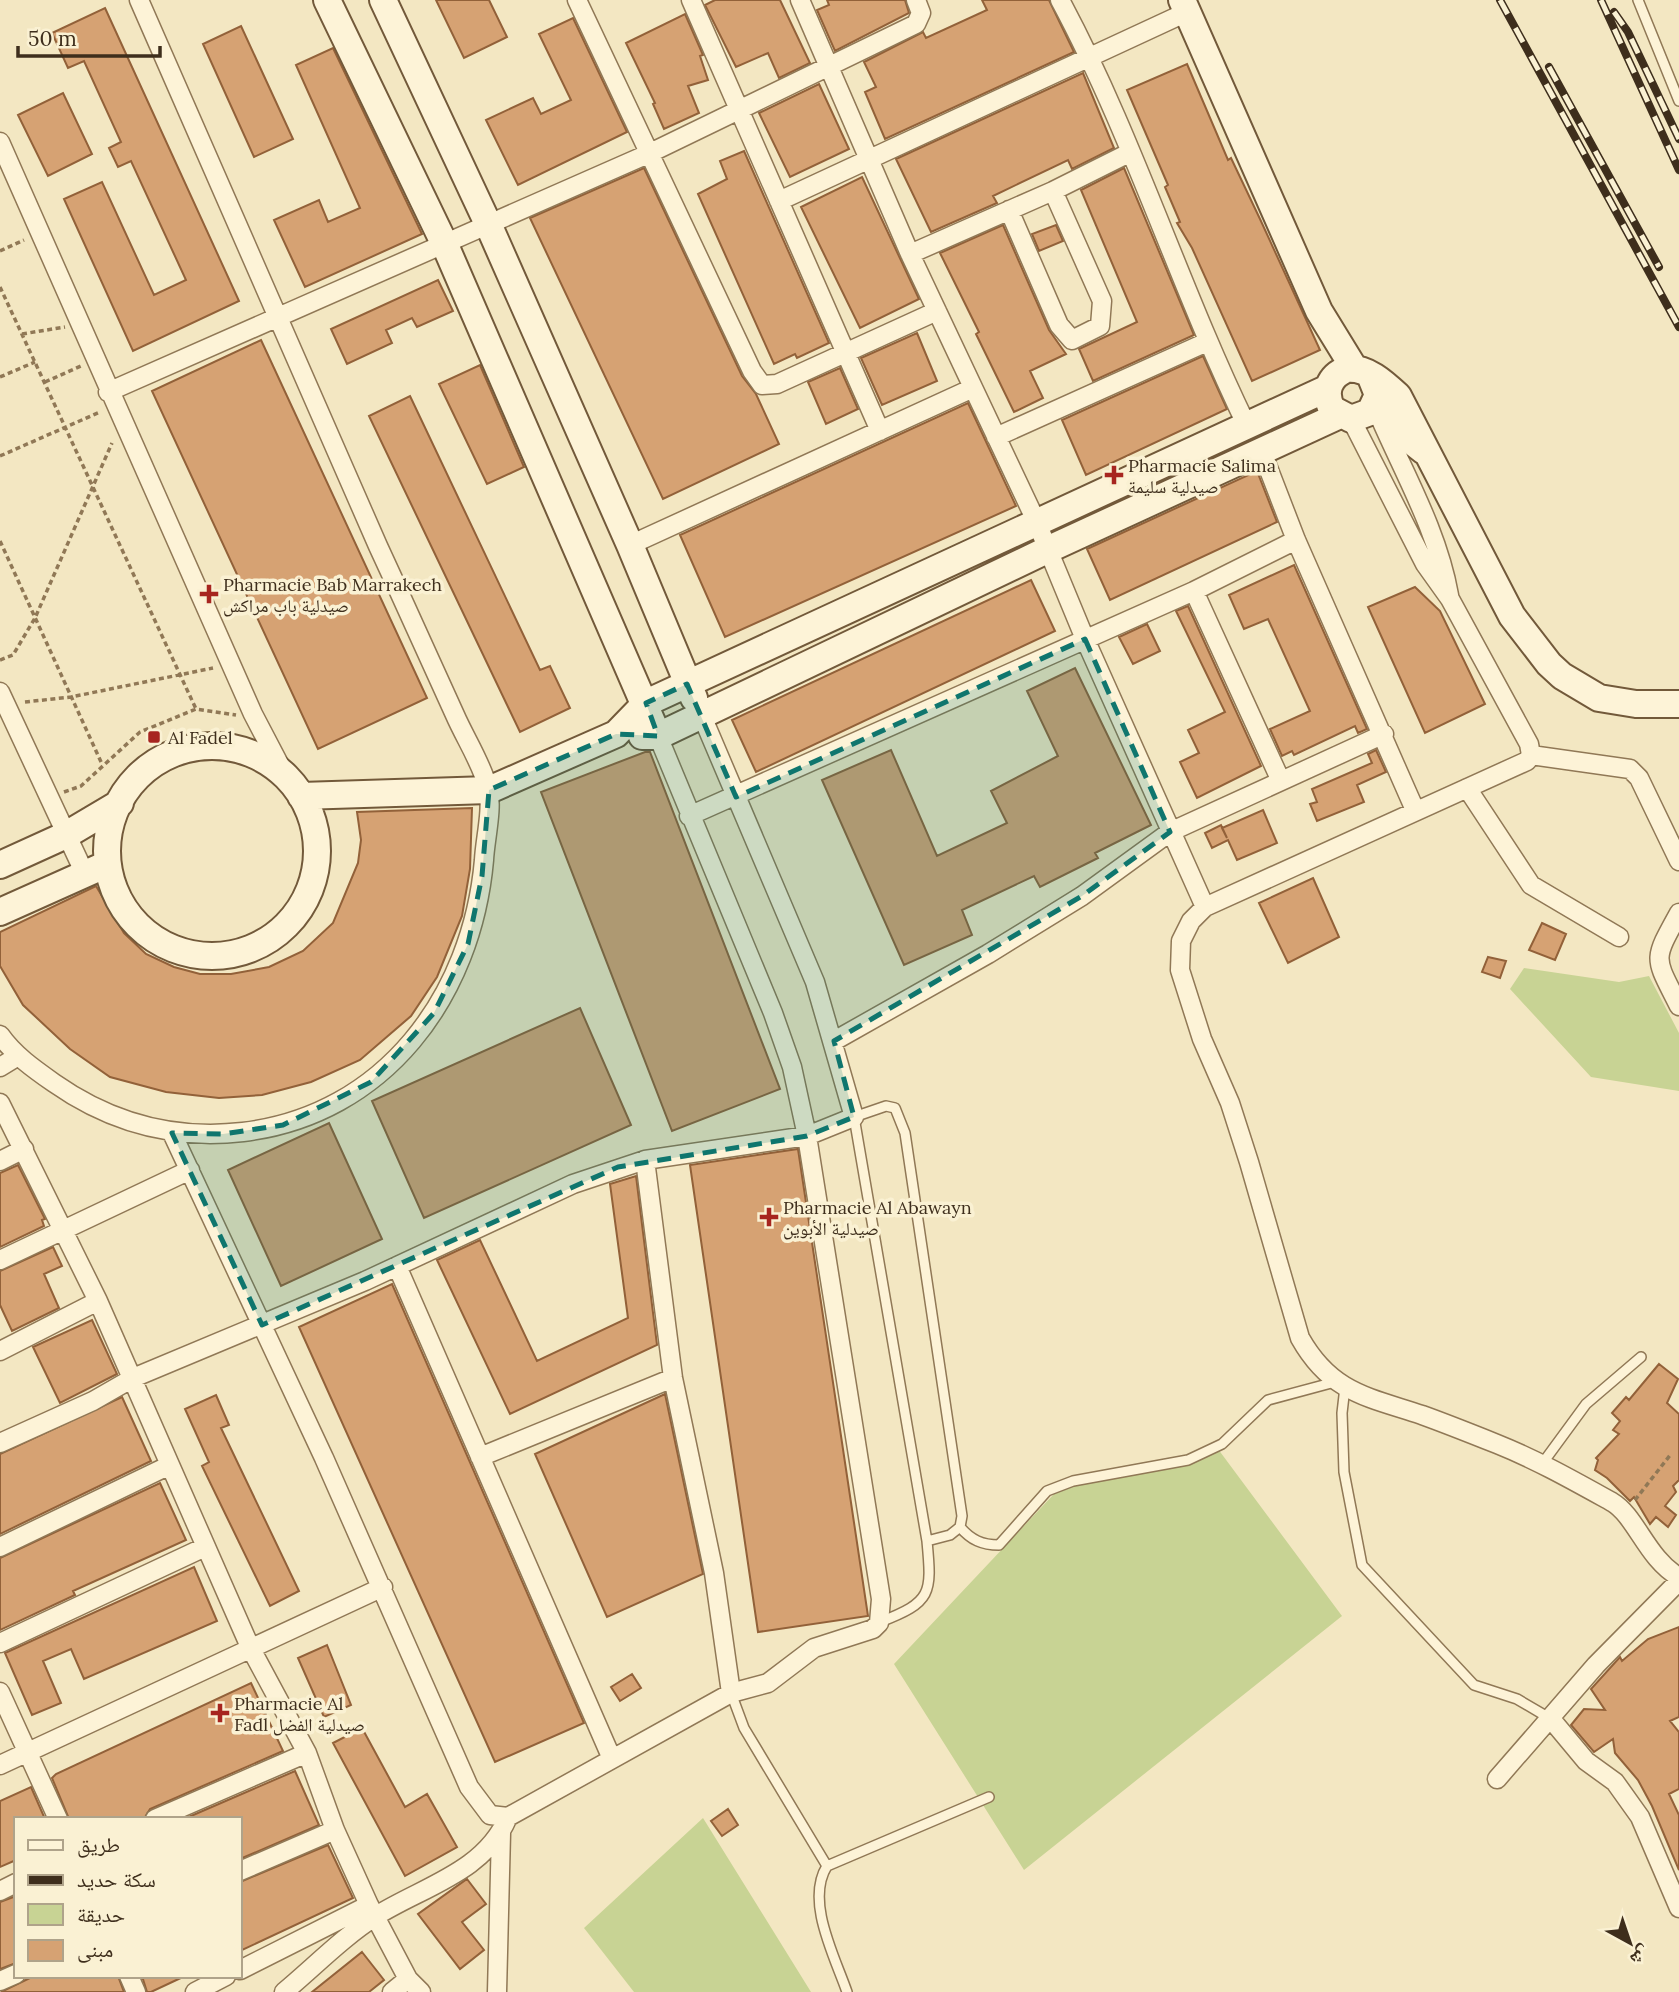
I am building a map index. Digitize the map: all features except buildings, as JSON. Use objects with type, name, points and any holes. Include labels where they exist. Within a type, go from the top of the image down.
[{"type":"street","points":[[0,1035],[18,1056],[97,1110],[137,1125],[173,1133],[223,1134],[283,1125],[335,1104],[371,1082],[413,1040],[447,991],[468,944],[482,876],[489,790],[276,320],[139,0]]},
{"type":"street","points":[[242,1969],[465,1867],[505,1825],[612,1759],[731,1693],[768,1683],[814,1648],[873,1629],[879,1623],[881,1599],[807,1136],[792,1067],[775,1019],[689,816],[646,703],[445,245],[327,0]]},
{"type":"street","points":[[0,1443],[93,1401],[133,1378],[397,1266],[573,1184],[645,1160],[807,1136],[854,1117],[834,1041],[796,932],[489,226],[383,0]]},
{"type":"street","points":[[576,0],[752,371],[762,385],[777,384],[937,311]]},
{"type":"street","points":[[691,0],[880,431]]},
{"type":"street","points":[[800,0],[910,254],[1037,523],[1085,639],[1205,907]]},
{"type":"street","points":[[111,399],[276,320],[648,154],[916,24],[921,13],[916,0]]},
{"type":"street","points":[[1060,0],[1089,55],[1207,342],[1247,424]]},
{"type":"street","points":[[779,201],[1089,55],[1185,6],[1346,377],[1398,396],[1512,616],[1549,664],[1562,676],[1599,698],[1636,704],[1679,704]]},
{"type":"street","points":[[0,142],[111,399],[275,762],[294,788],[315,827],[317,850],[308,895],[296,915],[280,932],[239,953],[216,956],[192,954],[170,947],[150,935],[133,919],[109,881],[95,870],[66,835],[3,698]]},
{"type":"street","points":[[910,254],[1053,191],[1129,153]]},
{"type":"street","points":[[1009,210],[1059,325],[1072,340],[1100,326],[1102,301],[1053,191]]},
{"type":"street","points":[[996,437],[1207,342]]},
{"type":"street","points":[[1346,377],[1329,403],[1345,417],[1425,564],[1450,598],[1529,744],[1531,755],[1527,761],[1205,907],[1191,921],[1181,941],[1180,970],[1202,1039],[1230,1103],[1300,1338],[1314,1362],[1340,1385],[1367,1400],[1422,1415],[1542,1464],[1615,1504],[1643,1543],[1679,1579],[1596,1665],[1497,1779]]},
{"type":"street","points":[[0,912],[95,870],[110,825],[135,780],[158,759],[183,746],[205,744],[254,755],[294,788],[489,790],[616,734],[646,703],[1346,377],[1377,387],[1375,404],[1428,523],[1441,559],[1450,598]]},
{"type":"street","points":[[630,545],[973,388]]},
{"type":"street","points":[[616,734],[658,736],[1262,452],[1345,417],[1364,416],[1375,404]]},
{"type":"street","points":[[1375,404],[1396,429],[1424,450]]},
{"type":"street","points":[[1262,452],[1296,540],[1384,734],[1415,810]]},
{"type":"street","points":[[689,816],[1194,590],[1296,540]]},
{"type":"street","points":[[1194,590],[1280,779]]},
{"type":"street","points":[[834,1041],[1012,940],[1111,877],[1170,832],[1280,779],[1384,734]]},
{"type":"street","points":[[1531,755],[1630,769],[1639,778],[1679,861]]},
{"type":"street","points":[[1467,788],[1531,885],[1619,937]]},
{"type":"street","points":[[0,866],[66,835],[120,803]]},
{"type":"street","points":[[1679,913],[1658,952],[1659,966],[1679,1006]]},
{"type":"street","points":[[0,1068],[18,1056]]},
{"type":"street","points":[[0,1103],[98,1301],[250,1647],[307,1753],[335,1830],[372,1911],[414,1986],[392,1992]]},
{"type":"street","points":[[173,1133],[383,1587],[469,1787],[490,1815],[505,1825]]},
{"type":"street","points":[[0,1161],[24,1149]]},
{"type":"street","points":[[645,1160],[673,1378],[714,1573],[731,1693]]},
{"type":"street","points":[[0,1260],[190,1170]]},
{"type":"street","points":[[397,1266],[612,1759]]},
{"type":"street","points":[[0,1351],[98,1301]]},
{"type":"street","points":[[480,1457],[673,1378]]},
{"type":"street","points":[[0,1547],[170,1465]]},
{"type":"street","points":[[0,1643],[205,1547]]},
{"type":"street","points":[[0,1765],[383,1587]]},
{"type":"street","points":[[0,1692],[57,1817]]},
{"type":"street","points":[[1551,1719],[1586,1761],[1615,1782],[1640,1817],[1679,1908]]},
{"type":"street","points":[[160,1817],[307,1753]]},
{"type":"street","points":[[497,1992],[505,1825]]},
{"type":"street","points":[[242,1870],[335,1830]]},
{"type":"street","points":[[284,1992],[372,1911]]},
{"type":"street","points":[[195,1992],[222,1978]]},
{"type":"lane","points":[[1638,0],[1679,101]]},
{"type":"lane","points":[[879,1623],[910,1611],[923,1598],[931,1583],[927,1541],[854,1117],[886,1106],[895,1108],[905,1133],[961,1516],[960,1527],[970,1539],[988,1545],[999,1545],[1047,1491],[1073,1481],[1188,1460],[1222,1444],[1268,1400],[1340,1385],[1344,1472],[1362,1565],[1474,1685],[1517,1699],[1551,1719]]},
{"type":"lane","points":[[1542,1464],[1586,1404],[1642,1357]]},
{"type":"lane","points":[[927,1541],[950,1535],[960,1527]]},
{"type":"lane","points":[[731,1693],[744,1728],[827,1866]]},
{"type":"lane","points":[[847,1992],[822,1916],[820,1878],[827,1866],[989,1797]]},
{"type":"path","points":[[0,251],[40,233]]},
{"type":"path","points":[[0,287],[196,709]]},
{"type":"path","points":[[22,334],[79,325]]},
{"type":"path","points":[[45,382],[95,360]]},
{"type":"path","points":[[0,377],[35,362]]},
{"type":"path","points":[[0,456],[65,427],[111,399]]},
{"type":"path","points":[[0,660],[13,655],[35,618],[112,443],[124,428]]},
{"type":"path","points":[[0,541],[102,764]]},
{"type":"path","points":[[3,698],[71,697],[231,664]]},
{"type":"path","points":[[49,797],[81,786],[102,764],[141,732],[196,709],[229,715],[253,714]]},
{"type":"path","points":[[1624,1514],[1671,1454]]},
{"type":"highlighted area","points":[[1085,639],[1170,832],[1082,896],[834,1041],[854,1117],[807,1136],[618,1167],[262,1325],[172,1133],[223,1134],[283,1125],[371,1082],[434,1013],[468,944],[482,876],[489,790],[616,734],[658,736],[646,703],[687,684],[736,797]]},
{"type":"green space","points":[[1524,968],[1619,982],[1649,976],[1679,1033],[1679,1091],[1591,1077],[1510,989]]},
{"type":"green space","points":[[1218,1449],[1342,1616],[1024,1870],[894,1664],[1070,1477]]},
{"type":"green space","points":[[703,1818],[811,1992],[634,1992],[584,1928]]},
{"type":"railway","points":[[1500,0],[1679,327]]},
{"type":"railway","points":[[1601,0],[1679,170]]},
{"type":"railway","points":[[1614,12],[1628,32],[1679,139]]},
{"type":"railway","points":[[1549,67],[1659,267]]},
{"type":"place","name":"Pharmacie Salima صيدلية سليمة","points":[[1114,475]]},
{"type":"place","name":"Pharmacie Bab Marrakech صيدلية باب مراكش","points":[[209,594]]},
{"type":"place","name":"Al Fadel","points":[[154,737]]},
{"type":"place","name":"Pharmacie Al Abawayn صيدلية الأبوين","points":[[769,1217]]},
{"type":"place","name":"Pharmacie Al Fadl صيدلية الفضل","points":[[220,1713]]}]
